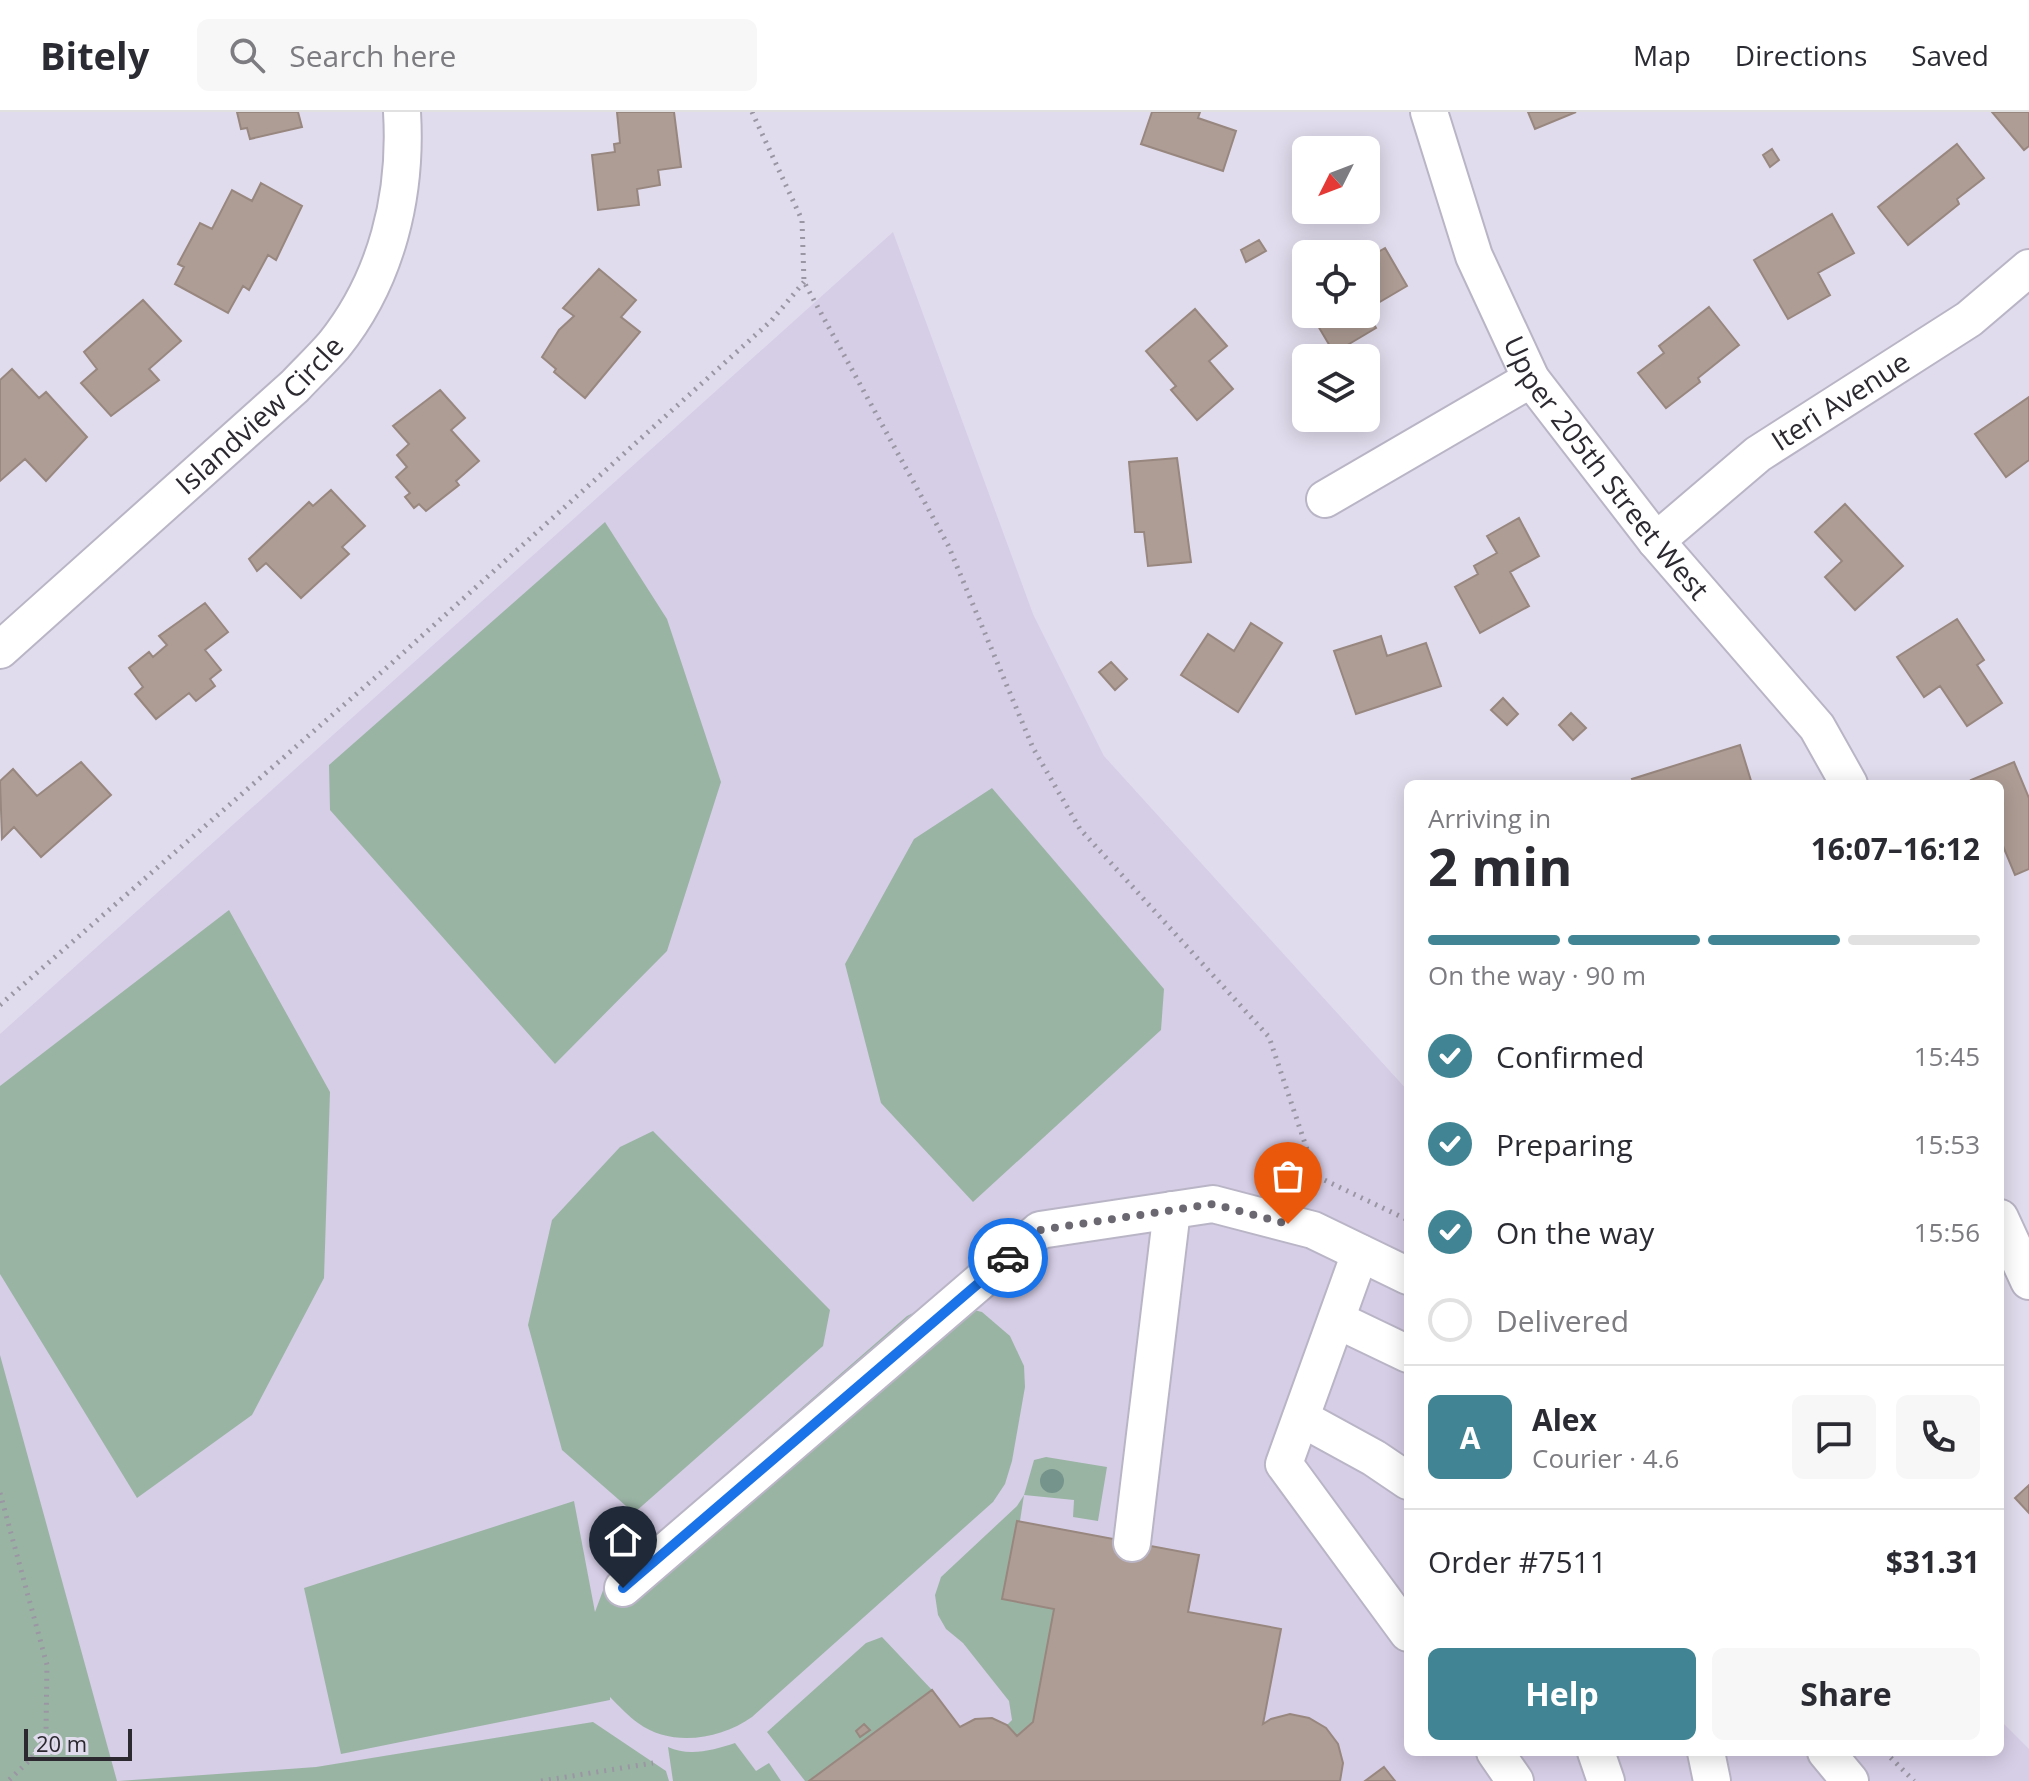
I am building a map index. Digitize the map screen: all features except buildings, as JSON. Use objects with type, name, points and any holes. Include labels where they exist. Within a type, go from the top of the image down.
[{"type":"street","name":"Islandview Circle","points":[[0,650],[295,386],[334,344],[362,303],[384,256],[398,207],[404,150],[402,112]]},
{"type":"street","name":"Upper 205th Street West","points":[[1429,112],[1474,256],[1531,379],[1656,541],[1817,727],[1847,780]]},
{"type":"street","name":"Iteri Avenue","points":[[1656,541],[1758,454],[1969,319],[2029,268]]},
{"type":"street","points":[[1325,499],[1531,379]]},
{"type":"street","points":[[623,1588],[1040,1230],[1213,1204],[1313,1230],[1404,1274]]},
{"type":"street","points":[[1132,1543],[1172,1210]]},
{"type":"street","points":[[2004,1227],[2029,1281]]},
{"type":"street","points":[[1360,1253],[1284,1464],[1404,1628]]},
{"type":"street","points":[[1337,1320],[1404,1352]]},
{"type":"street","points":[[1301,1418],[1404,1478]]},
{"type":"street","points":[[1498,1756],[1515,1781]]},
{"type":"street","points":[[1597,1756],[1606,1781]]},
{"type":"street","points":[[1707,1756],[1712,1781]]},
{"type":"street","points":[[1829,1756],[1850,1781]]},
{"type":"path","points":[[752,112],[802,220],[804,282],[948,545],[1033,748],[1080,829],[1269,1037],[1316,1176],[1404,1218]]},
{"type":"path","points":[[0,1005],[440,620],[771,321],[804,282]]},
{"type":"path","points":[[0,1493],[47,1665],[46,1730],[31,1759],[8,1781]]},
{"type":"path","points":[[1889,1756],[1914,1781]]},
{"type":"path","points":[[541,1781],[653,1763]]},
{"type":"shaded area","points":[[893,232],[1033,614],[1104,756],[1404,1087],[1404,1756],[2004,1756],[2004,1724],[2029,1749],[2029,1781],[0,1781],[0,1034]]},
{"type":"green space","points":[[605,522],[667,619],[721,782],[667,951],[555,1064],[330,810],[329,765]]},
{"type":"green space","points":[[992,788],[1164,989],[1161,1030],[973,1202],[881,1103],[845,964],[914,839]]},
{"type":"green space","points":[[229,910],[330,1092],[324,1278],[252,1415],[137,1498],[0,1274],[0,1086]]},
{"type":"green space","points":[[653,1131],[830,1310],[823,1346],[634,1513],[562,1450],[528,1325],[552,1220],[620,1147]]},
{"type":"green space","points":[[954,1305],[982,1312],[1010,1336],[1024,1366],[1025,1387],[1005,1484],[993,1502],[752,1717],[740,1725],[711,1735],[696,1738],[666,1736],[634,1720],[610,1697],[610,1700],[341,1754],[304,1588],[574,1501],[595,1612],[605,1585],[620,1566],[907,1316],[919,1310]]},
{"type":"green space","points":[[0,1355],[117,1781],[0,1781]]},
{"type":"green space","points":[[1046,1457],[1107,1467],[1098,1521],[1073,1517],[1074,1500],[1024,1495],[1034,1460]]},
{"type":"green space","points":[[1024,1495],[1002,1599],[1054,1609],[1033,1722],[1017,1736],[1007,1725],[1012,1720],[1009,1701],[963,1643],[946,1629],[938,1615],[935,1595],[941,1577],[1017,1506]]},
{"type":"green space","points":[[882,1637],[932,1690],[805,1781],[767,1732],[866,1643]]},
{"type":"green space","points":[[593,1722],[666,1771],[669,1781],[118,1781],[316,1767]]},
{"type":"green space","points":[[735,1743],[756,1771],[769,1763],[781,1781],[673,1781],[668,1747],[693,1752]]},
{"type":"way so far","points":[[1008,1258],[1040,1230],[1213,1204],[1288,1224]]},
{"type":"route","points":[[623,1588],[1008,1258]]}]
